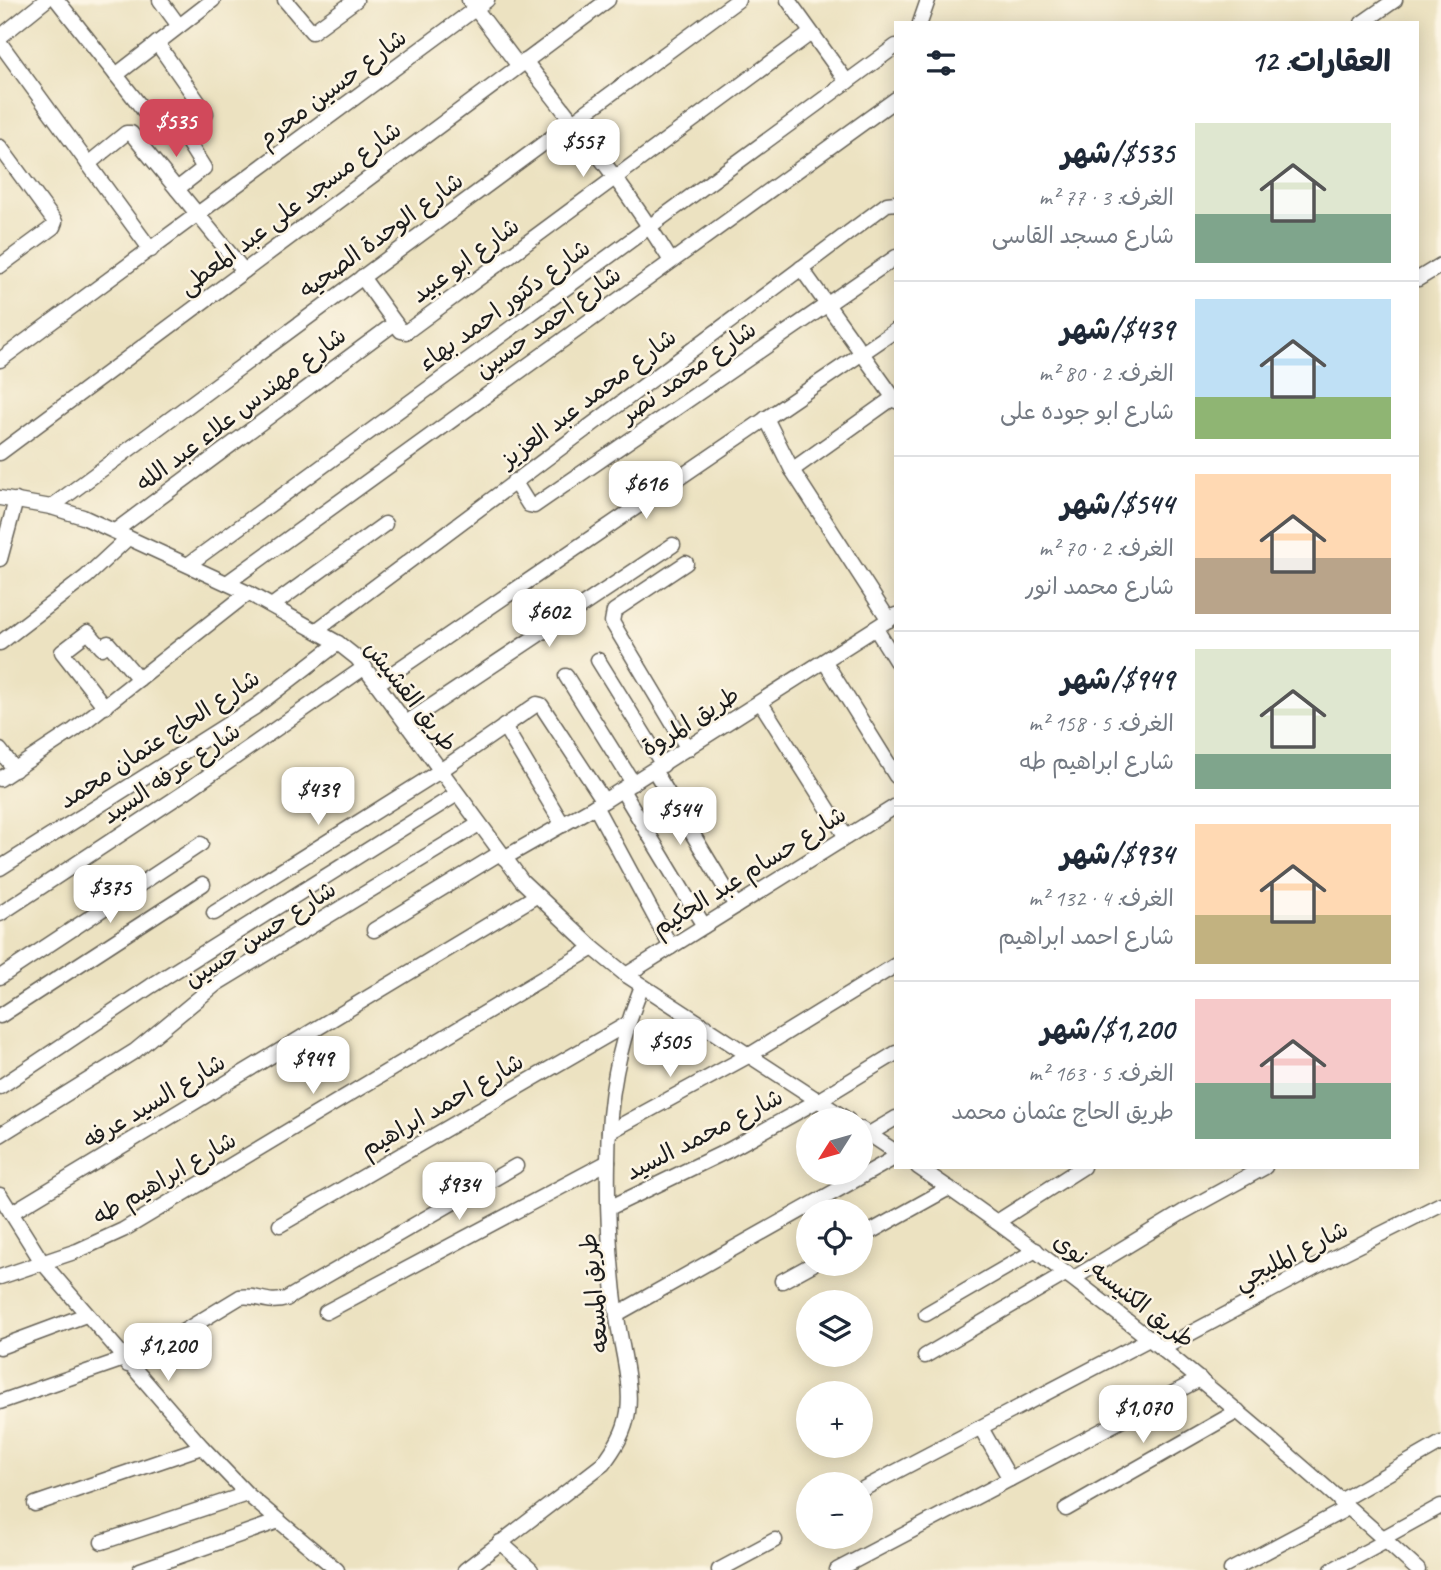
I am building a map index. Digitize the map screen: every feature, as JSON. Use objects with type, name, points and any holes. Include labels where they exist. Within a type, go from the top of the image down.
[{"type":"street","points":[[0,37],[46,0]]},
{"type":"street","points":[[57,0],[157,127]]},
{"type":"street","points":[[160,0],[179,26]]},
{"type":"street","points":[[116,75],[213,0]]},
{"type":"street","points":[[285,0],[312,32],[356,0]]},
{"type":"street","name":"شارع مسجد على عبد المعطى","points":[[0,453],[608,0]]},
{"type":"street","name":"شارع الوحدة الصحيه","points":[[51,507],[738,0]]},
{"type":"street","points":[[788,0],[847,82]]},
{"type":"street","points":[[921,21],[928,0]]},
{"type":"street","points":[[1365,21],[1395,0]]},
{"type":"street","points":[[477,3],[521,63],[573,121],[650,227],[671,261]]},
{"type":"street","name":"شارع حسين محرم","points":[[0,360],[198,215],[477,3]]},
{"type":"street","name":"شارع ابو عبيد","points":[[362,277],[401,331],[406,332],[811,33]]},
{"type":"street","points":[[0,43],[151,250]]},
{"type":"street","points":[[158,43],[206,113],[182,133],[204,168],[177,189]]},
{"type":"street","name":"شارع دكتور احمد بهاء","points":[[189,564],[894,47]]},
{"type":"street","name":"شارع احمد حسين","points":[[227,583],[894,100]]},
{"type":"street","points":[[88,164],[130,133],[244,271]]},
{"type":"street","points":[[0,147],[55,222],[53,227],[0,266]]},
{"type":"street","name":"شارع محمد عبد العزيز","points":[[317,631],[514,481],[801,268],[892,204]]},
{"type":"street","name":"شارع محمد نصر","points":[[514,481],[528,504],[534,506],[894,258]]},
{"type":"street","points":[[1419,278],[1441,265]]},
{"type":"street","points":[[801,268],[894,399]]},
{"type":"street","name":"شارع مهندس علاء عبد الله","points":[[0,643],[86,577],[121,535],[395,323]]},
{"type":"street","points":[[377,684],[894,331]]},
{"type":"street","points":[[792,470],[894,401]]},
{"type":"street","points":[[766,418],[792,470],[893,617]]},
{"type":"street","name":"طريق القشيش","points":[[0,498],[51,507],[83,517],[248,593],[338,643],[365,667],[502,855],[536,896],[593,948],[642,986]]},
{"type":"street","points":[[0,559],[16,500]]},
{"type":"street","points":[[273,606],[385,524]]},
{"type":"street","points":[[406,723],[673,545]]},
{"type":"street","points":[[686,563],[614,611],[612,622],[688,749]]},
{"type":"street","points":[[0,779],[105,707],[248,593]]},
{"type":"street","name":"طريق المروة","points":[[374,930],[502,855],[600,804],[893,617]]},
{"type":"street","points":[[876,629],[894,658]]},
{"type":"street","points":[[105,707],[62,652],[89,633],[102,648],[108,643],[139,679]]},
{"type":"street","name":"شارع الحاج عتمان محمد","points":[[0,868],[255,706],[338,643]]},
{"type":"street","points":[[598,660],[736,906]]},
{"type":"street","points":[[825,662],[894,773]]},
{"type":"street","name":"شارع عرفه السيد","points":[[0,914],[196,785],[365,667]]},
{"type":"street","points":[[566,676],[704,926]]},
{"type":"street","points":[[761,703],[846,837]]},
{"type":"street","points":[[214,913],[440,771],[537,704],[541,705],[600,804],[671,947]]},
{"type":"street","points":[[504,726],[563,825]]},
{"type":"street","points":[[0,750],[15,769]]},
{"type":"street","points":[[0,1087],[151,986],[457,794]]},
{"type":"street","name":"شارع حسام عبد الحكيم","points":[[626,975],[894,807]]},
{"type":"street","name":"شارع حسن حسين","points":[[0,1135],[135,1051],[216,984],[479,824]]},
{"type":"street","points":[[0,977],[201,844]]},
{"type":"street","points":[[0,1016],[203,884]]},
{"type":"street","name":"شارع السيد عرفه","points":[[11,1213],[536,896]]},
{"type":"street","name":"شارع ابراهيم طه","points":[[0,1278],[100,1242],[123,1230],[593,948]]},
{"type":"street","points":[[609,1132],[748,1056],[894,966]]},
{"type":"street","points":[[642,986],[831,1108]]},
{"type":"street","name":"طريق المسعه","points":[[465,1570],[603,1464],[614,1449],[625,1422],[628,1393],[617,1314],[609,1208],[609,1132],[614,1077],[627,1024],[642,986]]},
{"type":"street","name":"شارع احمد ابراهيم","points":[[280,1225],[627,1024]]},
{"type":"street","name":"شارع محمد السيد","points":[[609,1208],[729,1150],[894,1054]]},
{"type":"street","points":[[873,1128],[894,1119]]},
{"type":"street","points":[[873,1137],[894,1153]]},
{"type":"street","points":[[617,1314],[894,1155]]},
{"type":"street","points":[[327,1312],[608,1162]]},
{"type":"street","points":[[0,1402],[126,1362],[240,1297],[248,1296],[275,1302],[286,1299],[516,1166]]},
{"type":"street","name":"طريق الكنيسه, نوى","points":[[922,1169],[1036,1250],[1151,1338],[1418,1570]]},
{"type":"street","points":[[997,1222],[1080,1169]]},
{"type":"street","points":[[925,1356],[1261,1169]]},
{"type":"street","points":[[873,1230],[949,1188]]},
{"type":"street","points":[[0,1195],[42,1262],[202,1447],[247,1494],[337,1570]]},
{"type":"street","name":"شارع المليجي","points":[[1163,1348],[1441,1204]]},
{"type":"street","points":[[926,1314],[1036,1250]]},
{"type":"street","points":[[782,1281],[796,1273]]},
{"type":"street","points":[[0,1347],[86,1315]]},
{"type":"street","points":[[873,1484],[1151,1338]]},
{"type":"street","points":[[837,1570],[1200,1379]]},
{"type":"street","points":[[1066,1510],[1238,1411]]},
{"type":"street","points":[[981,1427],[1010,1479]]},
{"type":"street","points":[[1231,1570],[1441,1443]]},
{"type":"street","points":[[35,1504],[202,1447]]},
{"type":"street","points":[[102,1542],[247,1494]]},
{"type":"street","points":[[1332,1570],[1441,1506]]},
{"type":"street","points":[[140,1570],[279,1521]]},
{"type":"street","points":[[719,1570],[775,1540]]},
{"type":"street","points":[[500,1542],[531,1570]]}]
